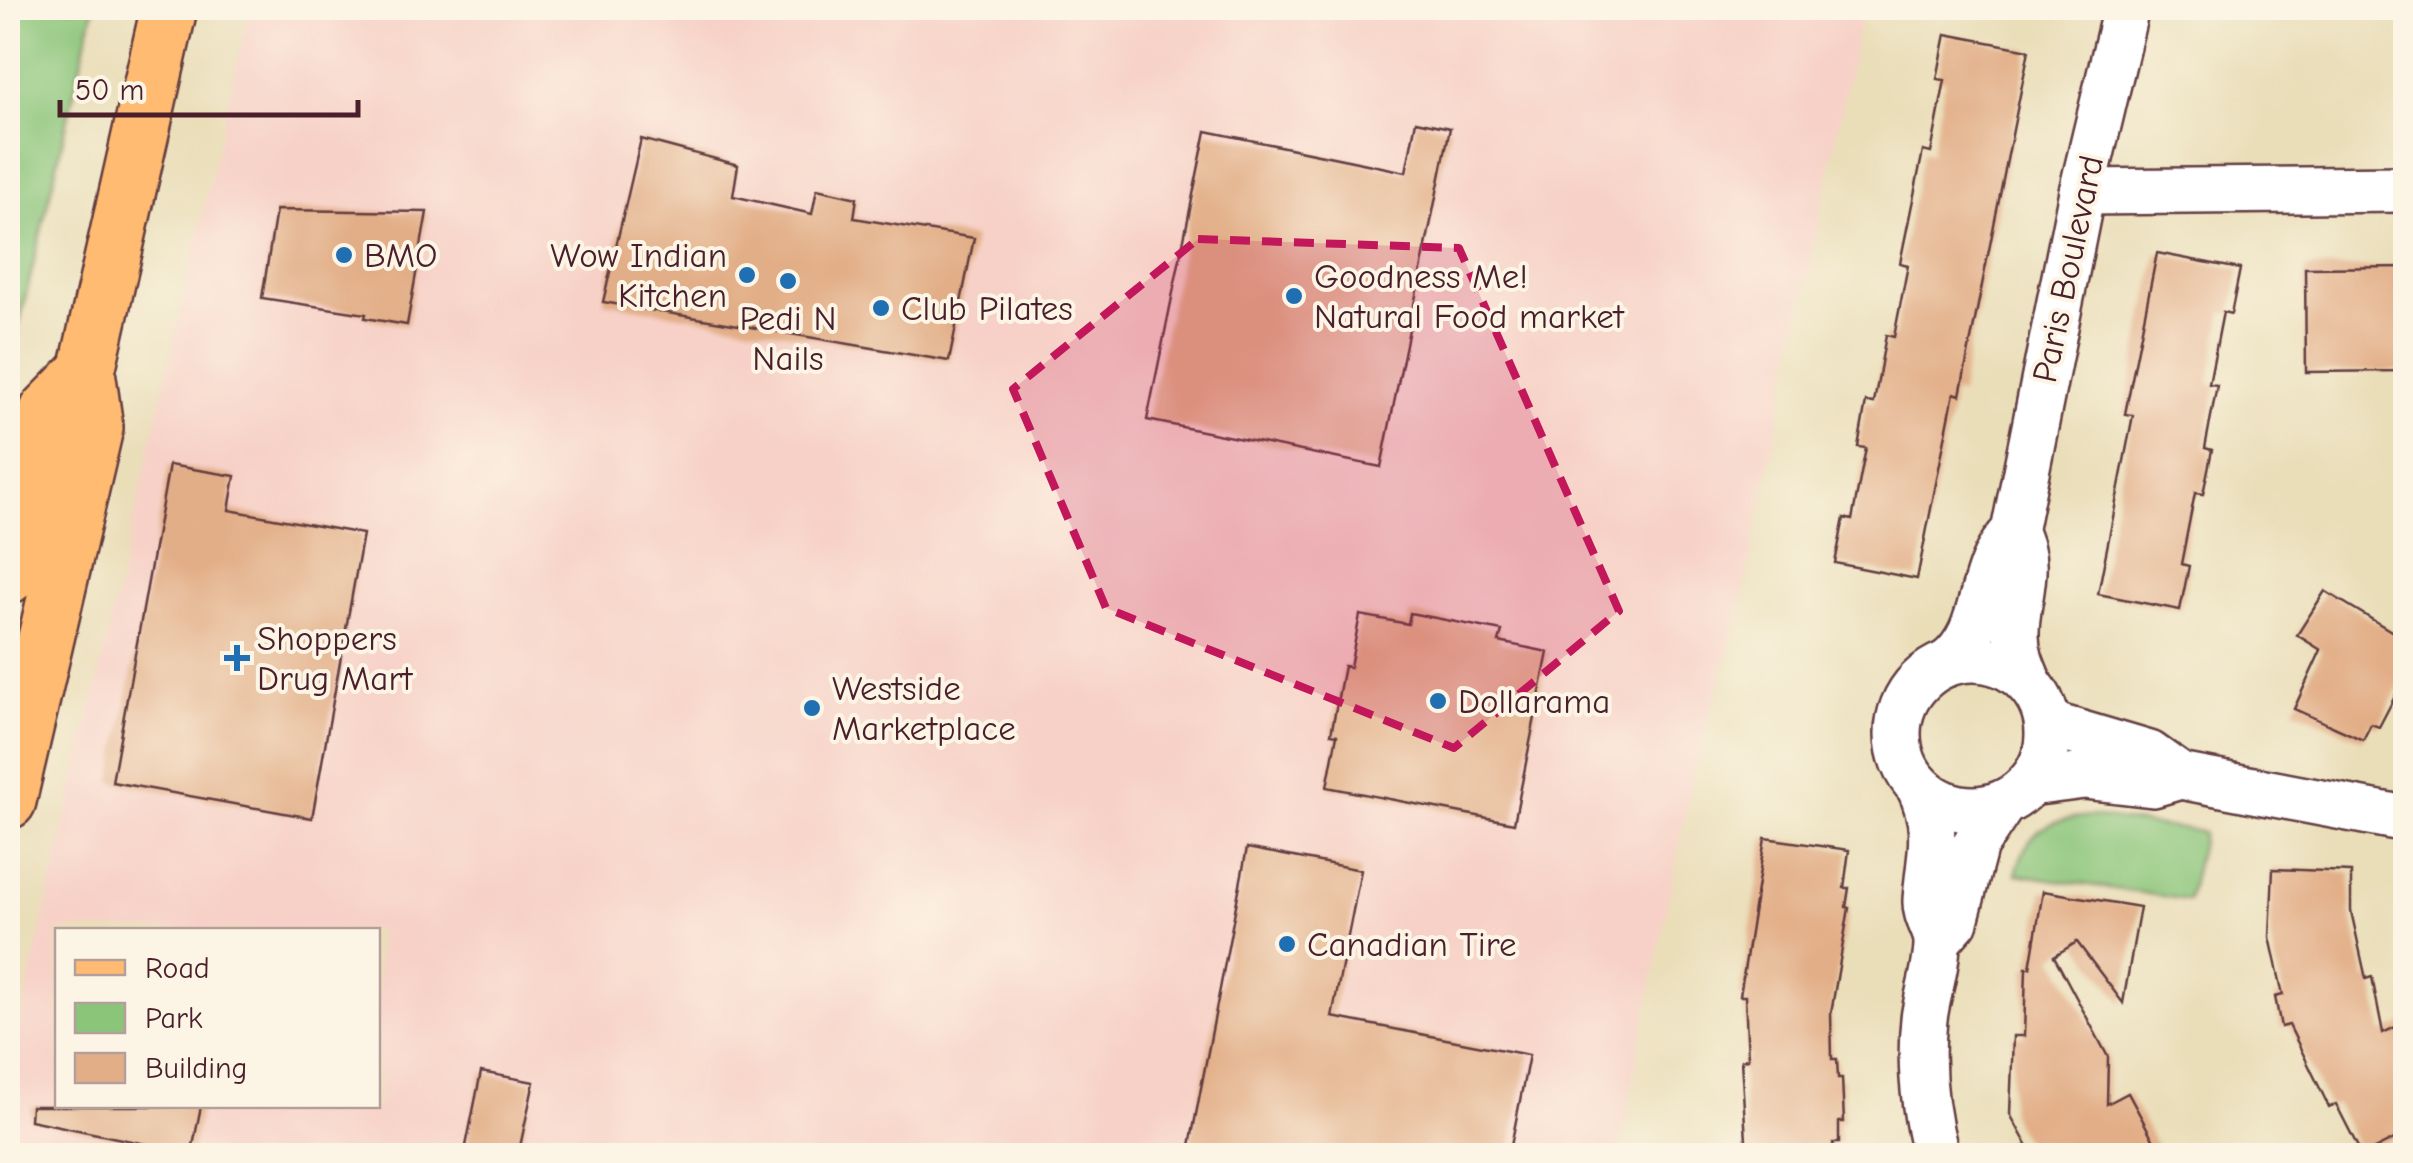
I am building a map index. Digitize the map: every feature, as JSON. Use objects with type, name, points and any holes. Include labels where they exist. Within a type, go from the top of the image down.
[{"type":"main road","points":[[8,801],[95,428],[86,371],[170,8]]},
{"type":"main road","points":[[8,576],[48,411],[86,371]]},
{"type":"street","name":"Paris Boulevard","points":[[2029,682],[2017,651],[2016,622],[2025,562],[2014,532],[2082,192],[2126,8]]},
{"type":"street","points":[[2082,192],[2406,189]]},
{"type":"street","name":"Paris Boulevard","points":[[1948,663],[1967,642],[1990,565],[2014,532]]},
{"type":"street","points":[[1936,1156],[1926,1109],[1922,1048],[1938,940],[1925,902],[1934,844],[1931,816],[1903,761],[1898,724],[1912,690],[1922,678],[1962,659],[1992,660],[2029,682],[2045,709],[2046,755],[1975,845],[1955,921],[1938,940]]},
{"type":"street","points":[[2048,724],[2149,754],[2180,776],[2406,819]]},
{"type":"street","points":[[1920,788],[1954,806],[1978,809],[2016,793],[2084,776],[2153,784],[2180,776]]},
{"type":"highlighted area","points":[[1198,239],[1459,248],[1619,611],[1454,748],[1106,608],[1013,389]]},
{"type":"shaded area","name":"Westside Marketplace","points":[[249,8],[1862,8],[1740,608],[1693,774],[1618,1155],[8,1156],[8,1077]]},
{"type":"green space","points":[[8,8],[94,8],[8,371]]},
{"type":"green space","points":[[2090,816],[2203,832],[2188,900],[2016,874],[2026,847],[2041,830],[2061,821]]},
{"type":"building","points":[[1946,34],[2029,50],[1960,395],[1954,393],[1917,579],[1835,563],[1844,518],[1852,520],[1866,448],[1858,447],[1866,402],[1874,403],[1886,335],[1894,337],[1908,265],[1900,263],[1923,151],[1931,153],[1945,80],[1937,79]]},
{"type":"building","name":"Goodness Me! Natural Food market","points":[[1416,121],[1450,128],[1381,467],[1147,420],[1206,131],[1406,172]]},
{"type":"building","points":[[641,139],[738,165],[733,196],[812,214],[817,189],[857,198],[854,218],[974,238],[949,361],[603,302]]},
{"type":"building","name":"BMO","points":[[276,210],[427,212],[407,325],[365,318],[366,314],[262,298]]},
{"type":"building","points":[[2157,253],[2240,269],[2231,314],[2223,312],[2209,384],[2217,385],[2205,448],[2212,450],[2203,494],[2195,493],[2181,564],[2189,566],[2180,610],[2098,594],[2133,415],[2125,414]]},
{"type":"building","points":[[2406,267],[2406,371],[2306,372],[2305,268]]},
{"type":"building","name":"Shoppers Drug Mart","points":[[169,465],[235,476],[229,510],[363,534],[312,818],[112,782]]},
{"type":"building","points":[[2325,591],[2406,640],[2406,675],[2379,727],[2371,724],[2363,740],[2294,709],[2321,650],[2297,635]]},
{"type":"building","name":"Dollarama","points":[[1410,613],[1502,631],[1499,642],[1548,652],[1514,823],[1327,787],[1337,735],[1331,734],[1344,666],[1350,667],[1360,615],[1408,624]]},
{"type":"building","points":[[1765,838],[1849,850],[1844,888],[1849,888],[1849,908],[1831,1013],[1832,1059],[1837,1059],[1838,1078],[1842,1078],[1844,1122],[1839,1122],[1839,1143],[1833,1143],[1834,1156],[1747,1156],[1741,1060],[1748,1059],[1745,996],[1740,996]]},
{"type":"building","name":"Canadian Tire","points":[[1247,848],[1361,870],[1332,1017],[1529,1055],[1509,1156],[1188,1156]]},
{"type":"building","points":[[2273,869],[2351,872],[2351,911],[2366,979],[2372,977],[2383,1033],[2406,1022],[2406,1133],[2362,1155],[2336,1104],[2329,1107],[2289,1025],[2281,1027],[2275,997],[2283,995],[2270,937]]},
{"type":"building","points":[[2043,891],[2140,907],[2123,1003],[2077,942],[2054,956],[2108,1057],[2107,1104],[2128,1093],[2162,1156],[2033,1156],[2010,1114],[2013,1036],[2024,1036],[2026,968],[2030,968]]},
{"type":"building","points":[[481,1072],[534,1082],[518,1156],[464,1156]]},
{"type":"building","points":[[31,1106],[201,1108],[191,1156],[158,1156],[160,1147],[30,1120]]},
{"type":"place","name":"BMO","points":[[344,255]]},
{"type":"place","name":"Wow Indian Kitchen","points":[[747,275]]},
{"type":"place","name":"Pedi N Nails","points":[[788,281]]},
{"type":"place","name":"Goodness Me! Natural Food market","points":[[1294,296]]},
{"type":"place","name":"Club Pilates","points":[[881,308]]},
{"type":"place","name":"Shoppers Drug Mart","points":[[237,658]]},
{"type":"place","name":"Dollarama","points":[[1438,701]]},
{"type":"place","name":"Westside Marketplace","points":[[812,708]]},
{"type":"place","name":"Canadian Tire","points":[[1287,944]]}]
